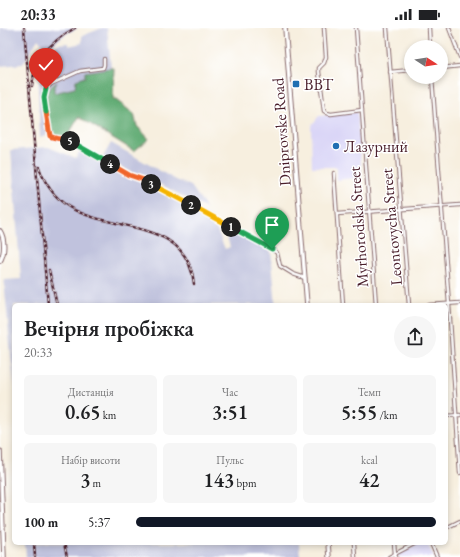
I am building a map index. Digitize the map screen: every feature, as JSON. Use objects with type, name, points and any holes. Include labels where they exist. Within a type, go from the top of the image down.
[{"type":"street","name":"Dniprovske Road","points":[[285,28],[307,303]]},
{"type":"street","points":[[324,28],[326,58],[324,63],[319,68],[323,110],[324,112],[331,114],[362,110]]},
{"type":"street","name":"Myrhorodska Street","points":[[356,28],[376,303]]},
{"type":"street","name":"Leontovycha Street","points":[[388,28],[390,72],[394,105],[396,149],[409,303]]},
{"type":"street","points":[[429,28],[430,40]]},
{"type":"street","points":[[449,28],[460,57]]},
{"type":"street","points":[[104,60],[103,68],[80,71],[51,84],[48,87],[45,92],[44,105],[50,136],[53,138],[67,140],[124,173],[144,180],[272,249],[277,253],[280,266],[293,274],[304,278]]},
{"type":"street","points":[[448,67],[460,66]]},
{"type":"street","points":[[390,72],[404,71]]},
{"type":"street","points":[[433,84],[460,473]]},
{"type":"street","points":[[334,173],[343,303]]},
{"type":"street","points":[[337,214],[460,205]]},
{"type":"street","points":[[0,231],[3,237],[3,253],[0,261]]},
{"type":"street","points":[[449,304],[460,303]]},
{"type":"street","points":[[448,416],[460,415]]},
{"type":"street","points":[[0,451],[2,551],[4,557]]},
{"type":"street","points":[[448,527],[460,521]]},
{"type":"street","points":[[328,545],[329,557]]},
{"type":"street","points":[[354,545],[355,557]]},
{"type":"street","points":[[394,545],[395,556]]},
{"type":"street","points":[[389,557],[395,556],[413,545]]},
{"type":"street","points":[[432,545],[438,557]]},
{"type":"shaded area","points":[[0,28],[78,28],[66,34],[57,41],[48,52],[38,39],[23,64],[0,66]]},
{"type":"shaded area","points":[[102,28],[107,28],[111,68],[86,72],[85,77],[76,80],[75,88],[54,93],[54,88],[47,105],[51,133],[40,137],[38,89],[42,67],[57,44],[68,43],[68,46],[82,43],[82,36]]},
{"type":"shaded area","name":"Лазурний","points":[[357,112],[362,177],[337,180],[337,167],[312,167],[311,126],[319,116]]},
{"type":"shaded area","points":[[111,143],[176,180],[191,186],[207,209],[145,176],[135,174],[103,157]]},
{"type":"shaded area","points":[[48,147],[76,158],[80,151],[212,218],[225,249],[230,247],[224,227],[271,251],[276,303],[12,303],[12,365],[4,280],[21,279],[11,150]]},
{"type":"shaded area","points":[[25,545],[299,545],[300,557],[26,557]]},
{"type":"shaded area","points":[[414,545],[428,545],[434,557],[399,557],[397,554]]},
{"type":"green space","points":[[114,68],[113,100],[116,100],[134,114],[137,126],[149,139],[134,151],[79,117],[67,137],[54,136],[51,133],[46,109],[46,99],[50,88],[57,82],[54,88],[54,93],[75,88],[76,80],[85,77],[85,72]]},
{"type":"railway","points":[[24,28],[48,303]]},
{"type":"railway","points":[[32,86],[36,67],[46,51],[59,38],[75,28]]},
{"type":"railway","points":[[39,167],[51,190],[69,207],[86,215],[145,230],[163,237],[178,248],[189,263],[194,284]]},
{"type":"railway","points":[[49,270],[57,303]]},
{"type":"railway","points":[[34,545],[35,557]]},
{"type":"railway","points":[[64,545],[67,557]]},
{"type":"place","name":"ВВТ","points":[[296,84]]},
{"type":"place","name":"Лазурний","points":[[336,146]]},
{"type":"route","points":[[46,89],[44,105],[51,137],[67,140],[124,173],[144,180],[272,249]]}]
